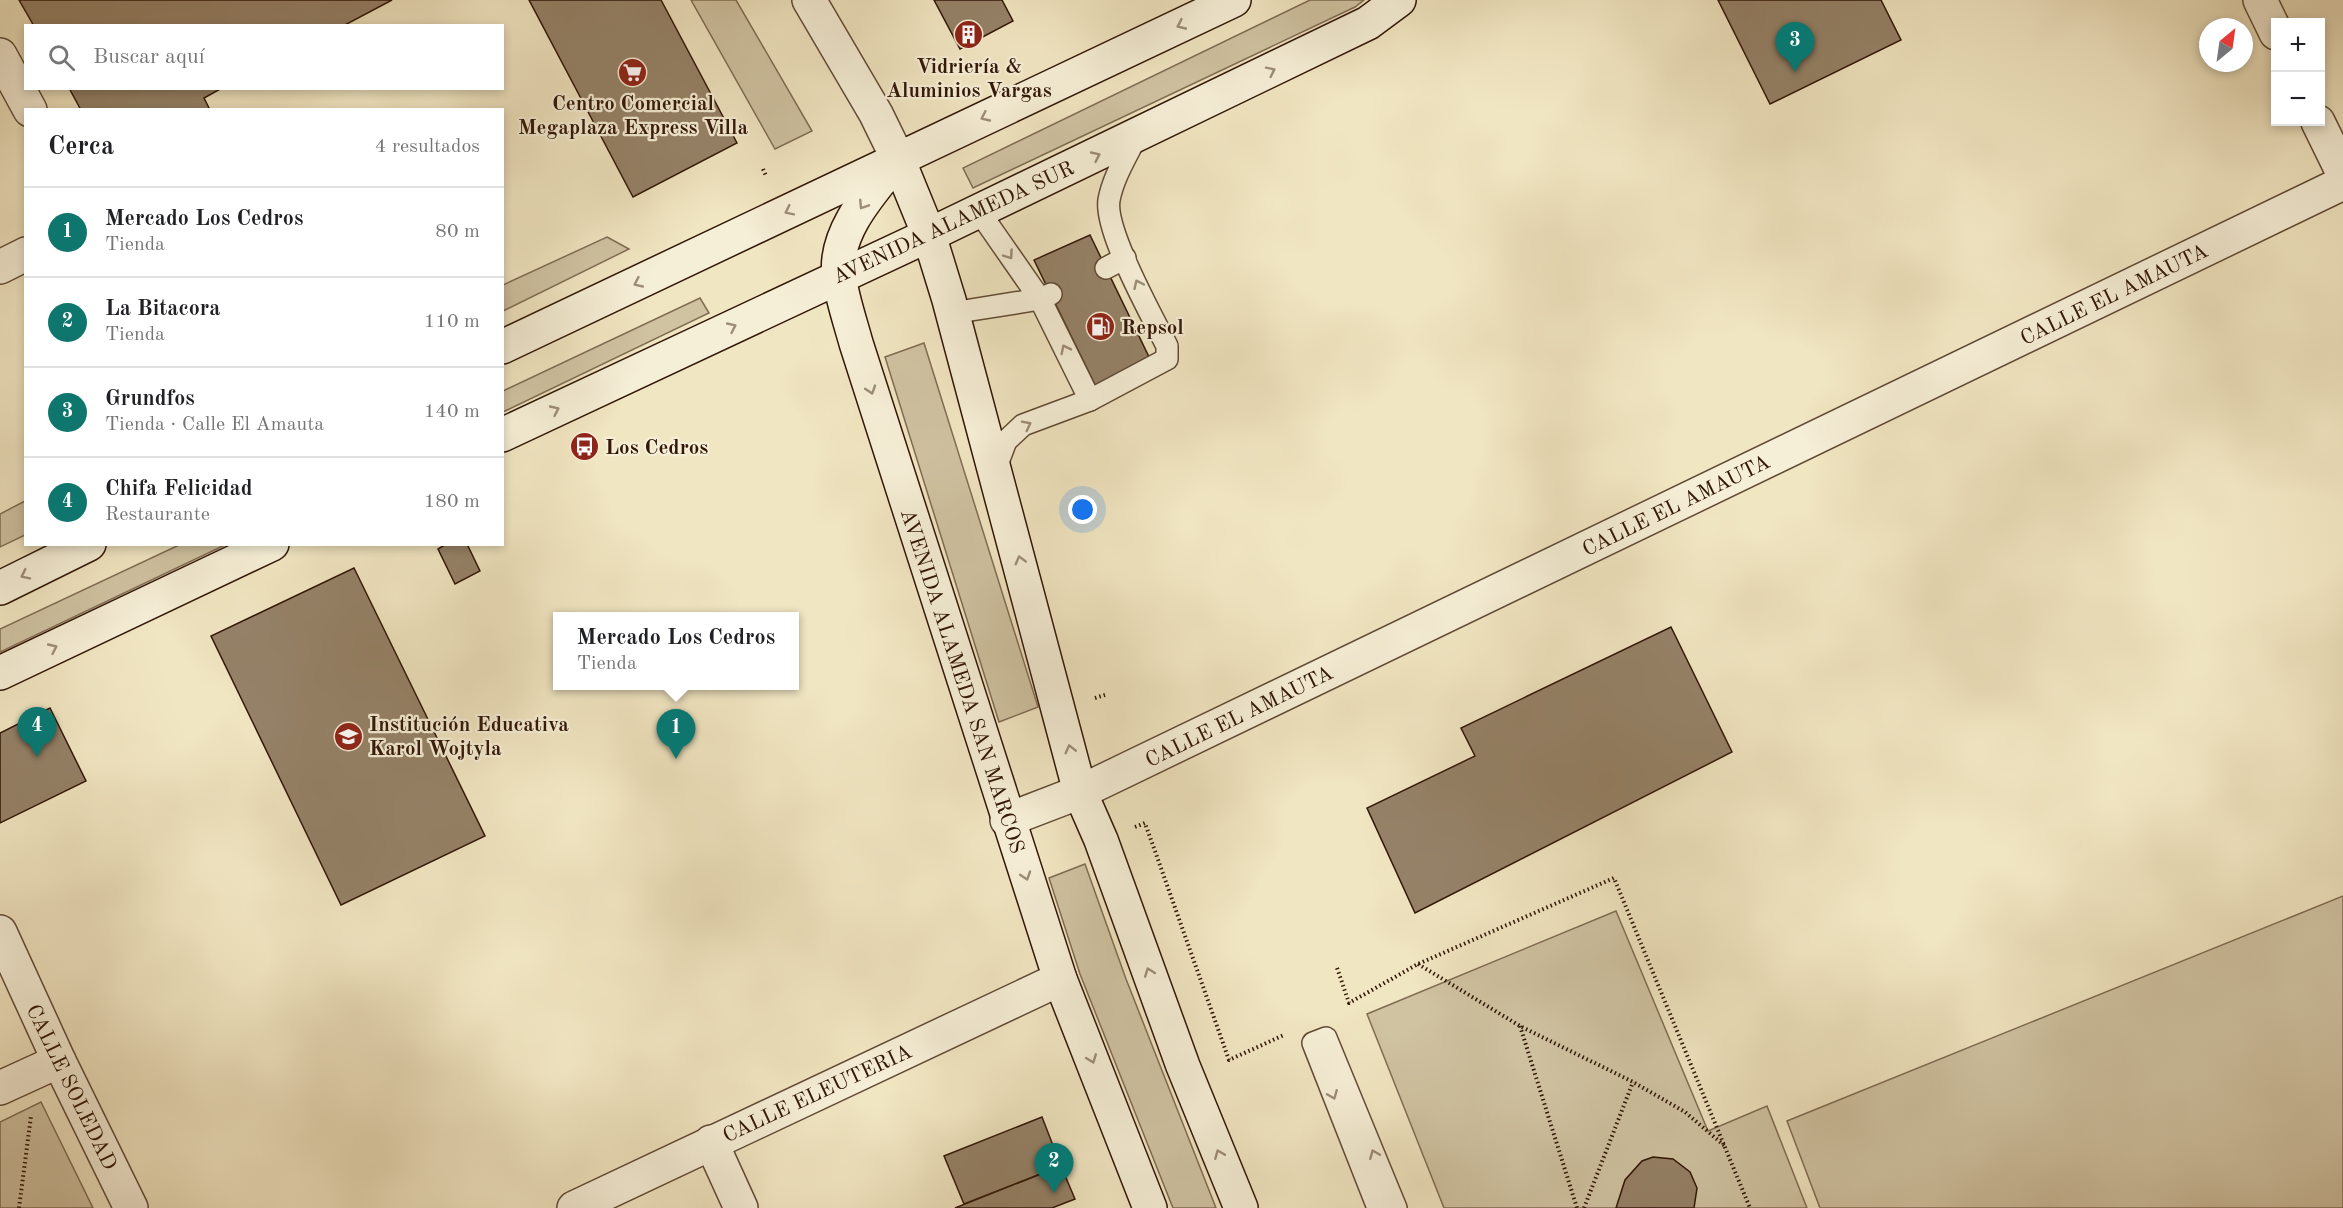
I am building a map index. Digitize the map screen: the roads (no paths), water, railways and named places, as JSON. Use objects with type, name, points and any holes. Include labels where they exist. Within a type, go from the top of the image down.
[{"type":"main road","points":[[809,0],[876,114],[898,159],[929,236],[995,470],[1080,792],[1101,840],[1183,1066],[1241,1201]]},
{"type":"main road","points":[[504,346],[1234,0]]},
{"type":"main road","name":"AVENIDA ALAMEDA SUR","points":[[504,434],[1137,137],[1368,23],[1399,0]]},
{"type":"main road","points":[[2260,0],[2271,23]]},
{"type":"main road","points":[[0,55],[29,108]]},
{"type":"main road","points":[[2320,126],[2343,173]]},
{"type":"main road","name":"AVENIDA ALAMEDA SAN MARCOS","points":[[898,159],[861,207],[848,232],[840,250],[839,276],[856,343],[1007,820],[1060,979],[1150,1208]]},
{"type":"main road","name":"CALLE EL AMAUTA","points":[[1007,820],[1080,792],[2343,183]]},
{"type":"main road","points":[[0,267],[24,255]]},
{"type":"main road","points":[[0,588],[85,546]]},
{"type":"main road","points":[[0,673],[268,546]]},
{"type":"main road","name":"CALLE SOLEDAD","points":[[0,932],[48,1066],[131,1208]]},
{"type":"main road","name":"CALLE ELEUTERIA","points":[[574,1208],[1060,979]]},
{"type":"main road","points":[[0,1088],[48,1066]]},
{"type":"main road","points":[[711,1142],[741,1208]]},
{"type":"lane","points":[[995,470],[1006,441],[1023,425],[1090,399],[1162,364],[1169,353],[1112,230],[1108,202],[1118,173],[1137,137]]},
{"type":"lane","points":[[978,210],[1045,297],[1090,399]]},
{"type":"lane","points":[[1106,267],[1125,258]]},
{"type":"lane","points":[[952,313],[1045,297]]},
{"type":"lane","points":[[1378,1208],[1312,1043],[1326,1038],[1396,1208]]},
{"type":"place","name":"Vidriería & Aluminios Vargas","points":[[969,35]]},
{"type":"place","name":"Centro Comercial Megaplaza Express Villa","points":[[633,72]]},
{"type":"place","name":"Grundfos","points":[[1795,72]]},
{"type":"place","name":"Repsol","points":[[1100,327]]},
{"type":"place","name":"Los Cedros","points":[[584,447]]},
{"type":"place","name":"Institución Educativa Karol Wojtyla","points":[[348,736]]},
{"type":"place","name":"Chifa Felicidad","points":[[37,757]]},
{"type":"place","name":"Mercado Los Cedros","points":[[676,759]]},
{"type":"place","name":"La Bitacora","points":[[1054,1193]]}]
